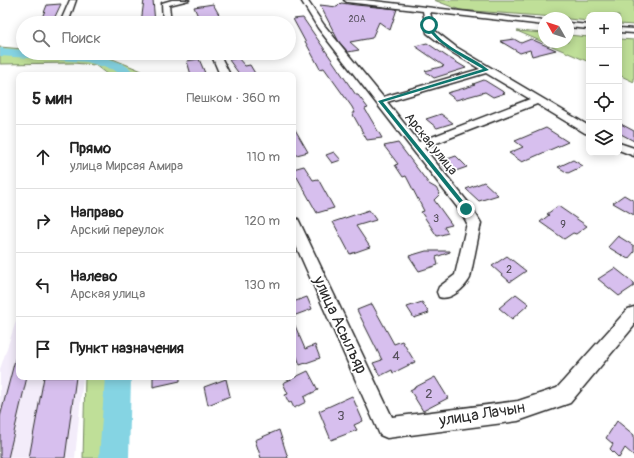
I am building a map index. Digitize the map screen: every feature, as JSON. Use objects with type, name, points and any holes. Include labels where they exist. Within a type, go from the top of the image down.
[{"type":"street","points":[[67,16],[73,0]]},
{"type":"street","points":[[166,16],[165,2],[186,0]]},
{"type":"street","name":"Арская улица","points":[[304,0],[321,26],[415,147],[466,209],[474,223],[462,278],[445,292]]},
{"type":"street","points":[[347,0],[538,22]]},
{"type":"street","points":[[426,10],[430,31],[453,49],[586,129]]},
{"type":"street","points":[[574,26],[586,27]]},
{"type":"street","points":[[622,30],[634,31]]},
{"type":"street","points":[[218,60],[224,72]]},
{"type":"street","points":[[380,101],[487,70]]},
{"type":"street","points":[[415,147],[537,100]]},
{"type":"street","points":[[622,147],[634,152]]},
{"type":"street","name":"улица Асылъяр","points":[[296,230],[387,428]]},
{"type":"street","name":"улица Лачын","points":[[387,428],[518,411],[563,396],[634,314]]},
{"type":"shaded area","points":[[16,321],[16,380],[83,380],[75,458],[0,458],[0,369]]},
{"type":"green space","points":[[434,0],[634,0],[634,25],[622,24],[622,12],[586,12],[586,21],[574,20],[574,12],[538,12],[538,16],[460,10]]},
{"type":"green space","points":[[517,31],[538,33],[538,40]]},
{"type":"green space","points":[[574,36],[586,37],[586,61],[556,48],[574,48]]},
{"type":"green space","points":[[622,39],[634,40],[634,82],[622,76]]},
{"type":"green space","points":[[0,47],[16,48],[16,60],[115,60],[143,72],[104,72],[95,65],[73,63],[0,64]]},
{"type":"green space","points":[[85,380],[126,380],[125,458],[83,458]]},
{"type":"building","points":[[144,0],[153,0],[154,16],[142,16]]},
{"type":"building","points":[[341,3],[397,9],[390,30],[379,22],[372,38],[350,42],[359,50],[348,52],[339,42],[320,5],[337,7]]},
{"type":"building","points":[[61,4],[55,16],[43,16],[47,5]]},
{"type":"building","points":[[213,4],[220,16],[198,16],[194,7]]},
{"type":"building","points":[[303,18],[356,95],[358,95],[368,108],[365,109],[382,138],[367,140],[352,113],[355,113],[352,107],[324,68],[320,69],[296,25],[296,19]]},
{"type":"building","points":[[514,39],[521,43],[531,39],[538,42],[538,48],[551,48],[556,50],[532,56],[530,50],[520,53],[500,41]]},
{"type":"building","points":[[427,43],[466,68],[434,78],[425,71],[444,66],[415,46]]},
{"type":"building","points":[[199,60],[205,72],[190,72],[187,61]]},
{"type":"building","points":[[229,60],[240,60],[245,66],[250,65],[254,72],[238,72]]},
{"type":"building","points":[[484,80],[505,93],[493,97],[485,92],[456,100],[447,93],[475,85],[473,84]]},
{"type":"building","points":[[441,114],[453,123],[437,128],[426,119]]},
{"type":"building","points":[[622,125],[634,131],[634,141],[622,135]]},
{"type":"building","points":[[546,128],[568,142],[522,162],[509,153],[523,147],[515,141]]},
{"type":"building","points":[[296,131],[308,152],[296,155]]},
{"type":"building","points":[[398,143],[429,184],[436,188],[440,194],[434,200],[452,225],[444,227],[448,233],[437,236],[421,212],[424,211],[406,176],[403,177],[395,165],[398,164],[384,146]]},
{"type":"building","points":[[334,152],[341,160],[332,163],[326,155]]},
{"type":"building","points":[[456,156],[467,167],[450,173],[439,162]]},
{"type":"building","points":[[573,160],[583,166],[568,173],[558,167]]},
{"type":"building","points":[[304,166],[313,180],[318,179],[334,208],[317,213],[296,177],[296,168]]},
{"type":"building","points":[[484,182],[498,195],[479,201],[466,189]]},
{"type":"building","points":[[624,195],[634,201],[634,215],[613,203]]},
{"type":"building","points":[[558,206],[587,226],[576,234],[573,233],[564,239],[540,222],[549,215],[547,214]]},
{"type":"building","points":[[369,210],[376,220],[356,226],[370,247],[350,254],[333,222]]},
{"type":"building","points":[[618,236],[634,246],[634,252],[628,259],[608,247]]},
{"type":"building","points":[[426,251],[450,252],[436,257],[438,265],[419,271],[409,256]]},
{"type":"building","points":[[507,256],[526,271],[510,282],[492,266]]},
{"type":"building","points":[[615,268],[634,283],[634,286],[619,296],[598,279]]},
{"type":"building","points":[[516,294],[529,304],[512,319],[499,308]]},
{"type":"building","points":[[307,297],[312,309],[296,315],[296,301]]},
{"type":"building","points":[[422,302],[429,313],[414,318],[407,307]]},
{"type":"building","points":[[372,304],[394,344],[402,341],[415,362],[393,373],[392,370],[380,376],[373,363],[382,360],[357,310]]},
{"type":"building","points":[[296,328],[305,349],[315,345],[320,358],[300,365],[296,354]]},
{"type":"building","points":[[16,356],[16,380],[26,380],[8,458],[0,458],[0,417]]},
{"type":"building","points":[[308,371],[318,390],[304,397],[306,402],[294,408],[291,402],[289,403],[285,395],[288,394],[283,383],[289,380],[296,380],[296,377]]},
{"type":"building","points":[[435,377],[448,398],[423,411],[410,390]]},
{"type":"building","points":[[43,380],[76,380],[65,458],[29,458]]},
{"type":"building","points":[[153,380],[180,380],[180,381],[153,387]]},
{"type":"building","points":[[226,380],[230,396],[208,405],[204,387]]},
{"type":"building","points":[[352,396],[363,421],[354,425],[357,430],[331,440],[319,411]]},
{"type":"building","points":[[617,421],[634,435],[634,456],[625,448],[619,458],[610,449],[613,444],[606,438]]},
{"type":"building","points":[[279,430],[288,458],[261,458],[255,440]]},
{"type":"waterway","points":[[0,52],[16,53]]},
{"type":"waterway","points":[[96,60],[119,68],[125,72]]},
{"type":"waterway","points":[[114,458],[118,380]]},
{"type":"route","points":[[429,25],[430,31],[453,49],[487,70],[380,101],[415,147],[466,209]]}]
